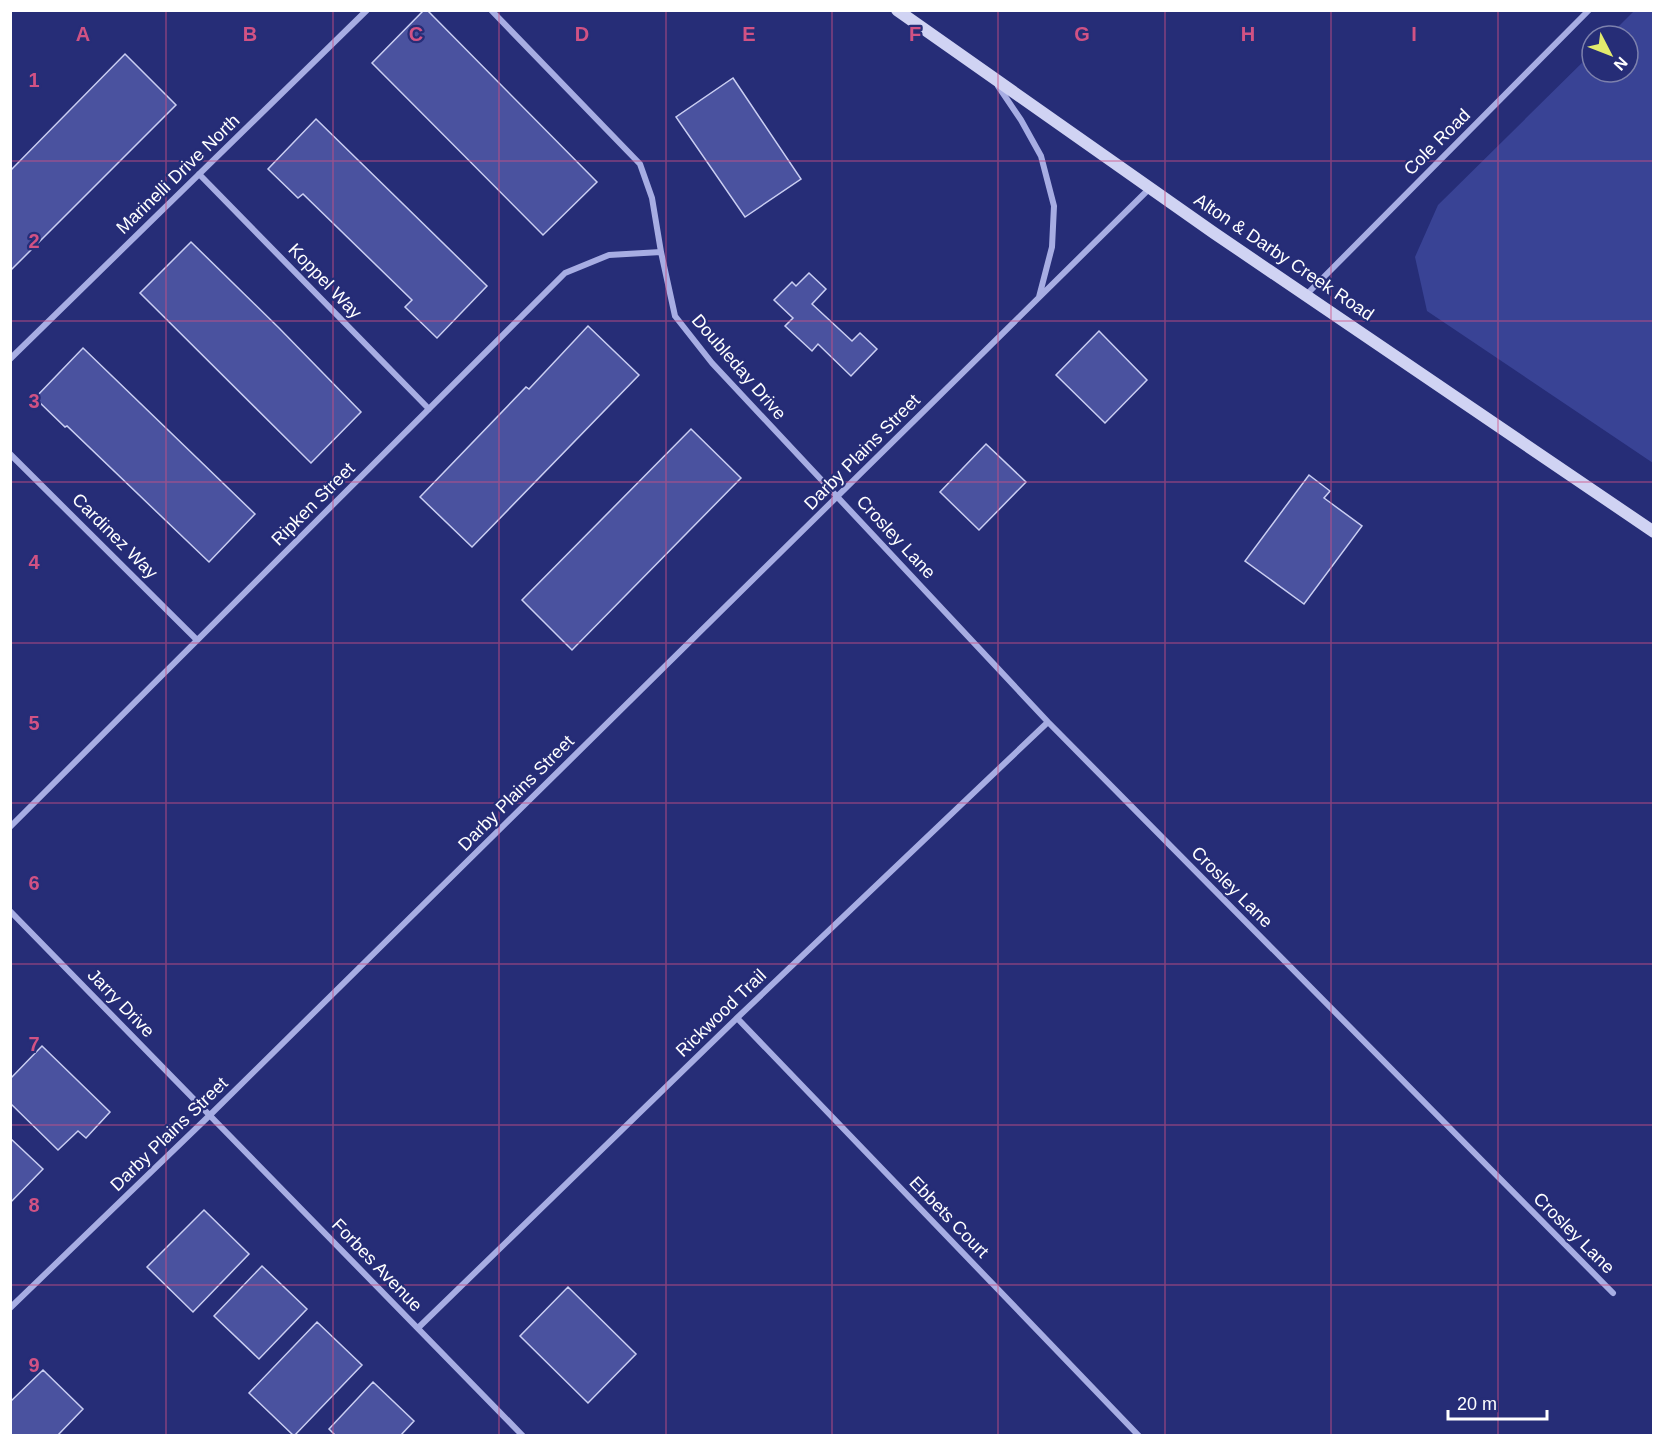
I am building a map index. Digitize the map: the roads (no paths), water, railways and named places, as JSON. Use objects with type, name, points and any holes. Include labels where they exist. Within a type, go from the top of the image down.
[{"type":"main road","name":"Alton & Darby Creek Road","points":[[897,10],[1151,188],[1653,532]]},
{"type":"street","name":"Marinelli Drive North","points":[[10,359],[368,10]]},
{"type":"street","name":"Doubleday Drive","points":[[491,10],[640,164],[652,198],[675,316],[712,363],[838,497]]},
{"type":"street","name":"Cole Road","points":[[1307,294],[1589,10]]},
{"type":"street","points":[[991,76],[1021,120],[1041,156],[1054,206],[1052,247],[1039,297]]},
{"type":"street","name":"Koppel Way","points":[[199,174],[429,409]]},
{"type":"street","name":"Darby Plains Street","points":[[10,1308],[210,1116],[1151,188]]},
{"type":"street","name":"Ripken Street","points":[[10,827],[565,273],[609,255],[661,252]]},
{"type":"street","name":"Cardinez Way","points":[[10,454],[197,640]]},
{"type":"street","name":"Crosley Lane","points":[[838,497],[1048,722],[1612,1293]]},
{"type":"street","name":"Rickwood Trail","points":[[418,1328],[737,1018],[1048,722]]},
{"type":"street","name":"Jarry Drive","points":[[10,911],[210,1116]]},
{"type":"street","name":"Ebbets Court","points":[[737,1018],[1139,1436]]},
{"type":"street","name":"Forbes Avenue","points":[[210,1116],[524,1436]]}]
